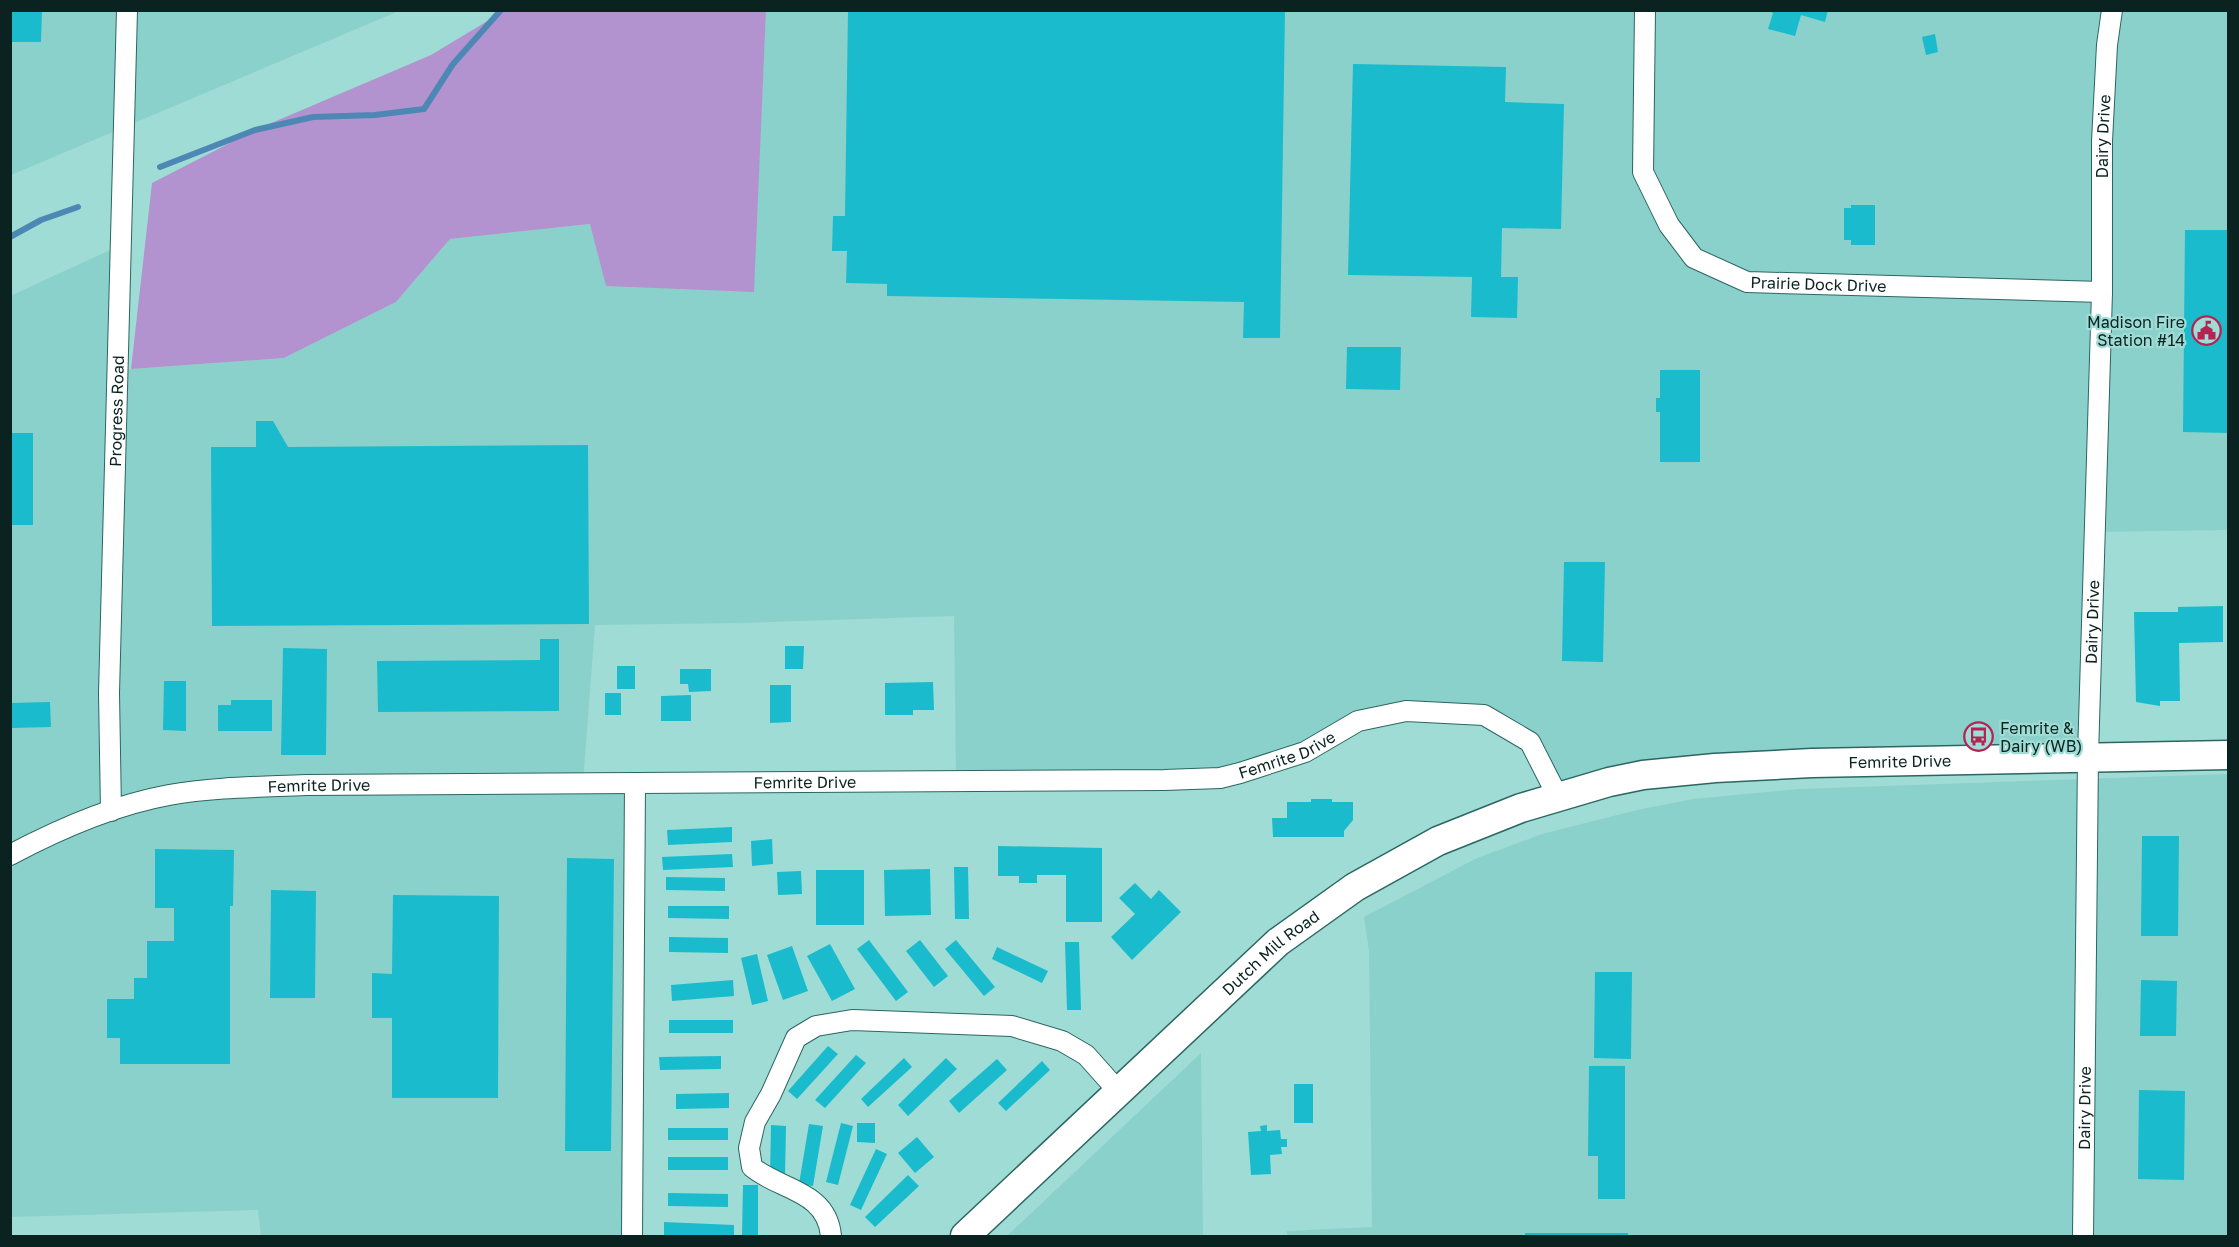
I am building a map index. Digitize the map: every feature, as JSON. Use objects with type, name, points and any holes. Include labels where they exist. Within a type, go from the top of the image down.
[{"type":"street","name":"Progress Road","points":[[111,811],[109,693],[127,10]]},
{"type":"street","name":"Prairie Dock Drive","points":[[1645,10],[1643,172],[1669,225],[1694,258],[1747,282],[2102,292]]},
{"type":"street","name":"Dairy Drive","points":[[2083,1236],[2088,756],[2102,292],[2102,141],[2107,45],[2112,10]]},
{"type":"street","name":"Femrite Drive","points":[[10,855],[111,811],[169,795],[221,789],[306,785],[1220,778],[1305,752],[1358,721],[1406,711],[1484,715],[1530,742],[1558,797]]},
{"type":"street","name":"Femrite Drive","points":[[1643,776],[1715,768],[1801,763],[2229,755]]},
{"type":"street","name":"Dutch Mill Road","points":[[965,1236],[1278,942],[1355,887],[1438,841],[1521,808],[1609,782],[1643,776]]},
{"type":"street","points":[[632,1236],[635,783]]},
{"type":"street","points":[[831,1236],[822,1212],[804,1194],[762,1176],[752,1167],[749,1149],[755,1122],[771,1094],[796,1038],[816,1026],[852,1020],[1012,1026],[1062,1041],[1086,1055],[1119,1092]]},
{"type":"shaded area","points":[[11,11],[399,11],[11,175]]},
{"type":"shaded area","points":[[501,11],[766,11],[754,292],[606,286],[590,224],[450,239],[396,302],[284,358],[131,369],[152,183],[255,130],[431,55]]},
{"type":"shaded area","points":[[766,11],[2228,11],[2228,530],[2093,532],[2088,756],[1812,763],[1558,797],[1530,742],[1484,715],[1406,711],[1240,773],[956,780],[954,616],[595,625],[583,783],[635,783],[632,1236],[261,1236],[258,1210],[11,1217],[10,296],[121,245],[118,370],[284,358],[396,302],[450,239],[591,224],[753,292]]},
{"type":"shaded area","points":[[2228,774],[2228,1236],[1287,1236],[1287,1231],[1372,1227],[1369,951],[1364,917],[1477,858],[1542,834],[1637,810],[1693,799],[1800,789]]},
{"type":"shaded area","points":[[1201,1053],[1203,1236],[1007,1236]]},
{"type":"building","points":[[10,10],[42,10],[41,42],[10,42]]},
{"type":"building","points":[[848,10],[1285,10],[1280,338],[1243,338],[1244,302],[887,296],[887,284],[846,283],[847,251],[832,251],[833,216],[845,216]]},
{"type":"building","points":[[1767,10],[1828,10],[1825,22],[1801,15],[1795,36],[1768,29],[1773,13]]},
{"type":"building","points":[[1935,34],[1938,52],[1926,55],[1922,37]]},
{"type":"building","points":[[1353,64],[1506,67],[1505,102],[1564,104],[1561,229],[1502,228],[1501,277],[1518,277],[1517,318],[1471,317],[1472,277],[1348,275]]},
{"type":"building","points":[[1851,205],[1875,205],[1875,245],[1851,245],[1851,240],[1844,240],[1844,208],[1851,208]]},
{"type":"building","name":"Madison Fire Station #14","points":[[2185,230],[2228,230],[2228,433],[2183,432]]},
{"type":"building","points":[[1347,347],[1401,347],[1400,390],[1346,389]]},
{"type":"building","points":[[1660,370],[1700,370],[1700,462],[1660,462],[1660,412],[1656,412],[1656,398],[1660,398]]},
{"type":"building","points":[[256,421],[273,421],[288,447],[588,445],[589,624],[212,626],[211,447],[256,447]]},
{"type":"building","points":[[10,433],[33,433],[33,525],[10,525]]},
{"type":"building","points":[[1564,562],[1605,562],[1603,662],[1562,661]]},
{"type":"building","points":[[2223,606],[2223,642],[2179,643],[2180,701],[2160,701],[2160,706],[2136,702],[2134,612],[2178,612],[2178,607]]},
{"type":"building","points":[[540,639],[559,639],[559,711],[378,712],[377,661],[540,660]]},
{"type":"building","points":[[785,646],[804,646],[803,669],[785,669]]},
{"type":"building","points":[[283,648],[327,649],[326,755],[281,755]]},
{"type":"building","points":[[617,666],[635,666],[635,689],[617,689]]},
{"type":"building","points":[[680,669],[711,669],[711,691],[689,692],[688,684],[680,684]]},
{"type":"building","points":[[164,681],[186,681],[186,731],[163,730]]},
{"type":"building","points":[[933,682],[934,710],[913,710],[913,715],[885,715],[885,683]]},
{"type":"building","points":[[770,685],[791,685],[791,722],[770,723]]},
{"type":"building","points":[[605,693],[621,693],[621,715],[605,715]]},
{"type":"building","points":[[691,695],[691,721],[661,721],[661,696]]},
{"type":"building","points":[[231,700],[272,700],[272,731],[218,731],[218,705],[231,705]]},
{"type":"building","points":[[50,702],[51,727],[12,728],[11,703]]},
{"type":"building","points":[[1311,799],[1353,802],[1353,820],[1344,831],[1344,837],[1273,837],[1272,818],[1287,818],[1287,802],[1311,802]]},
{"type":"building","points":[[732,827],[732,842],[668,845],[667,830]]},
{"type":"building","points":[[2142,836],[2179,836],[2178,936],[2141,936]]},
{"type":"building","points":[[772,839],[773,864],[752,866],[751,841]]},
{"type":"building","points":[[998,846],[1102,848],[1102,922],[1066,922],[1066,875],[1037,875],[1037,883],[1019,883],[1019,876],[998,876]]},
{"type":"building","points":[[155,849],[234,850],[233,906],[230,906],[230,1064],[120,1064],[120,1038],[107,1038],[107,999],[134,999],[134,978],[147,978],[147,941],[174,941],[174,908],[155,908]]},
{"type":"building","points":[[732,854],[733,867],[663,870],[662,857]]},
{"type":"building","points":[[567,858],[614,859],[611,1151],[565,1151]]},
{"type":"building","points":[[954,867],[968,867],[969,919],[955,919]]},
{"type":"building","points":[[930,869],[931,915],[885,916],[884,870]]},
{"type":"building","points":[[816,870],[864,870],[864,925],[816,925]]},
{"type":"building","points":[[801,871],[802,894],[778,895],[777,872]]},
{"type":"building","points":[[666,877],[725,878],[725,891],[666,890]]},
{"type":"building","points":[[1135,883],[1151,899],[1159,890],[1181,912],[1132,960],[1111,937],[1135,914],[1119,898]]},
{"type":"building","points":[[271,890],[316,891],[315,998],[270,998]]},
{"type":"building","points":[[393,895],[499,896],[498,1098],[392,1098],[392,1018],[372,1018],[372,973],[392,974]]},
{"type":"building","points":[[668,906],[729,906],[729,919],[668,918]]},
{"type":"building","points":[[669,937],[728,938],[728,953],[669,952]]},
{"type":"building","points":[[869,940],[908,992],[896,1001],[857,949]]},
{"type":"building","points":[[920,940],[948,976],[934,987],[906,951]]},
{"type":"building","points":[[956,940],[995,987],[984,996],[945,949]]},
{"type":"building","points":[[1065,942],[1079,942],[1081,1010],[1067,1010]]},
{"type":"building","points":[[830,944],[855,989],[832,1001],[807,956]]},
{"type":"building","points":[[792,946],[808,991],[783,1000],[767,955]]},
{"type":"building","points":[[997,947],[1048,971],[1042,983],[992,959]]},
{"type":"building","points":[[757,954],[768,1001],[752,1005],[741,958]]},
{"type":"building","points":[[1595,972],[1632,972],[1631,1059],[1594,1058]]},
{"type":"building","points":[[733,980],[734,996],[672,1001],[671,985]]},
{"type":"building","points":[[2141,980],[2177,981],[2176,1036],[2140,1036]]},
{"type":"building","points":[[669,1020],[733,1020],[733,1033],[669,1033]]},
{"type":"building","points":[[828,1046],[838,1054],[797,1099],[788,1091]]},
{"type":"building","points":[[856,1055],[866,1063],[825,1108],[815,1100]]},
{"type":"building","points":[[721,1056],[721,1069],[660,1070],[659,1057]]},
{"type":"building","points":[[904,1058],[912,1067],[868,1107],[861,1099]]},
{"type":"building","points":[[946,1058],[957,1069],[908,1116],[898,1105]]},
{"type":"building","points":[[997,1059],[1007,1070],[959,1113],[949,1101]]},
{"type":"building","points":[[1042,1061],[1050,1070],[1006,1111],[998,1103]]},
{"type":"building","points":[[1589,1066],[1625,1066],[1625,1199],[1598,1199],[1598,1156],[1588,1156]]},
{"type":"building","points":[[1294,1084],[1313,1084],[1313,1123],[1294,1123]]},
{"type":"building","points":[[2139,1090],[2185,1091],[2184,1180],[2138,1179]]},
{"type":"building","points":[[729,1093],[729,1108],[676,1109],[676,1094]]},
{"type":"building","points":[[841,1123],[853,1126],[838,1185],[826,1182]]},
{"type":"building","points":[[857,1123],[875,1123],[875,1143],[857,1142]]},
{"type":"building","points":[[809,1124],[823,1126],[813,1186],[799,1184]]},
{"type":"building","points":[[771,1125],[786,1126],[785,1177],[770,1177]]},
{"type":"building","points":[[1267,1125],[1267,1131],[1280,1130],[1281,1139],[1287,1139],[1287,1147],[1281,1147],[1282,1154],[1270,1155],[1271,1174],[1251,1175],[1248,1132],[1261,1131],[1260,1126]]},
{"type":"building","points":[[668,1128],[728,1128],[728,1140],[668,1140]]},
{"type":"building","points":[[917,1137],[934,1157],[915,1173],[898,1153]]},
{"type":"building","points":[[876,1149],[887,1154],[861,1210],[850,1205]]},
{"type":"building","points":[[668,1157],[728,1157],[728,1170],[668,1170]]},
{"type":"building","points":[[908,1175],[919,1186],[875,1227],[865,1217]]},
{"type":"building","points":[[743,1185],[758,1185],[758,1236],[742,1236]]},
{"type":"building","points":[[668,1193],[728,1194],[728,1207],[668,1206]]},
{"type":"building","points":[[664,1222],[734,1225],[734,1236],[664,1236]]},
{"type":"building","points":[[1525,1233],[1628,1233],[1628,1236],[1525,1236]]},
{"type":"waterway","points":[[160,167],[255,130],[313,117],[375,115],[424,109],[453,64],[501,10]]},
{"type":"waterway","points":[[10,237],[41,220],[78,207]]},
{"type":"place","name":"Madison Fire Station #14","points":[[2206,331]]},
{"type":"place","name":"Femrite & Dairy (WB)","points":[[1979,737]]}]
